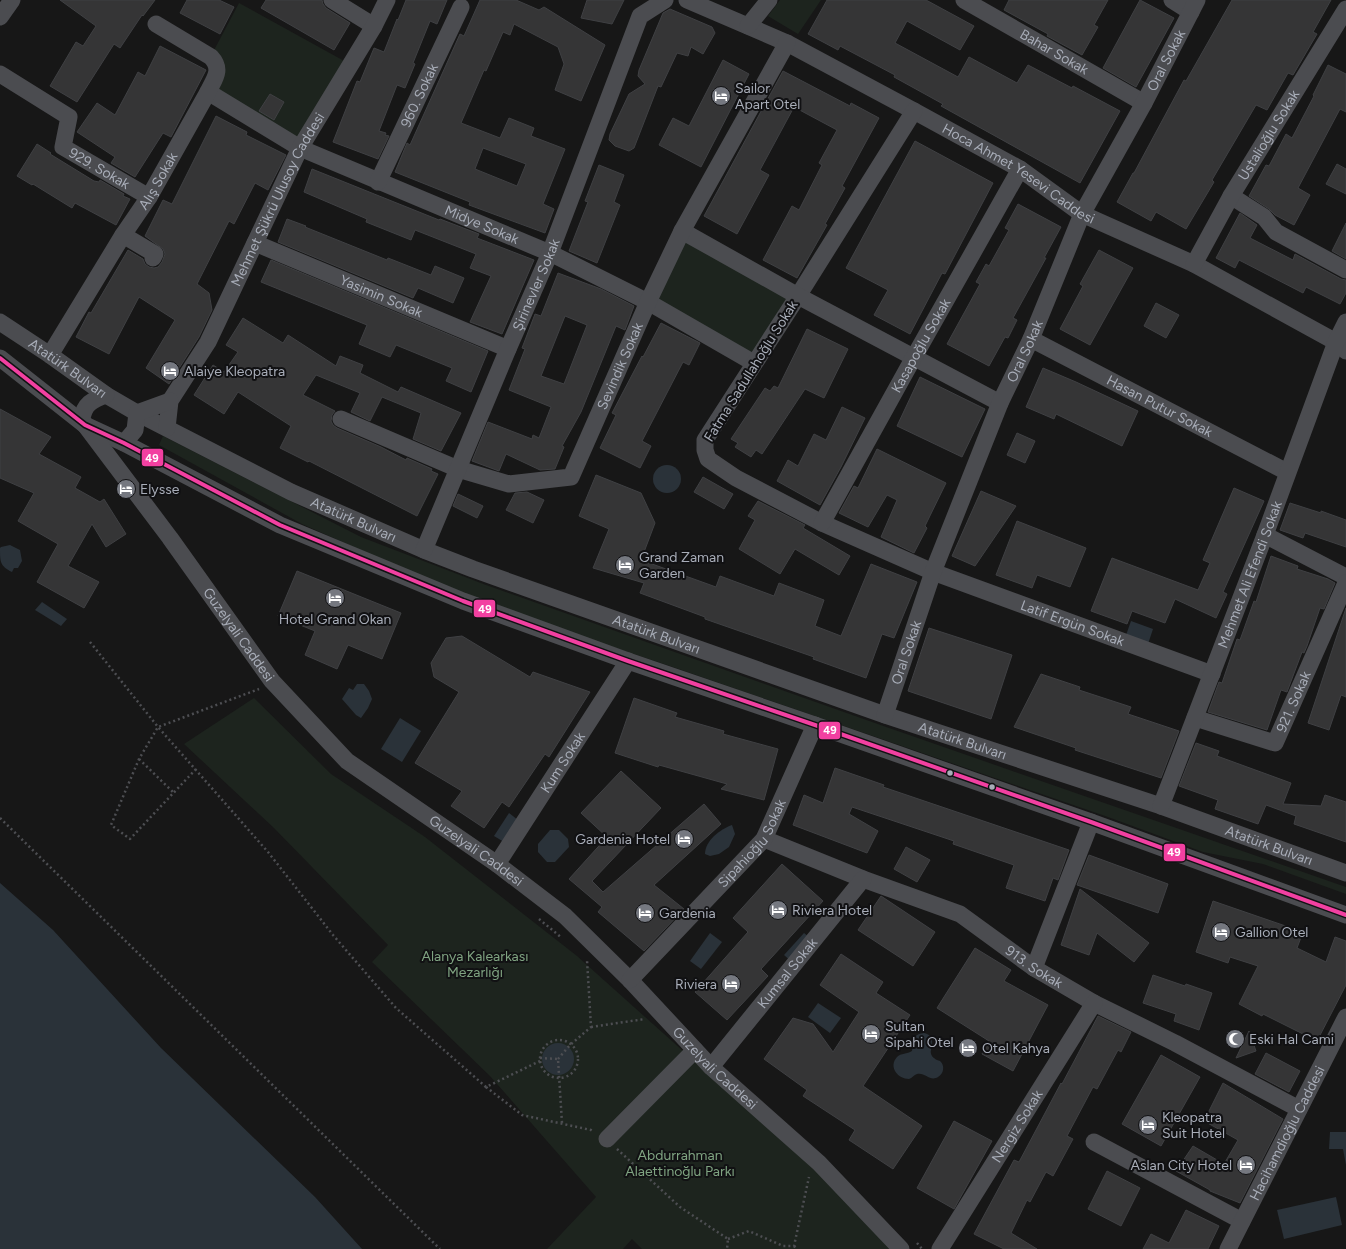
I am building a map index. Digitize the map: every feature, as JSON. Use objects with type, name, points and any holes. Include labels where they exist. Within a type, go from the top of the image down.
[{"type":"street","points":[[0,18],[12,0]]},
{"type":"street","points":[[332,0],[374,26]]},
{"type":"street","name":"Mehmet Şükrü Ulusoy Caddesi","points":[[167,428],[170,401],[208,342],[300,148],[374,26],[387,0]]},
{"type":"street","name":"Şirinevler Sokak","points":[[424,550],[550,253],[639,8],[665,0]]},
{"type":"street","name":"Hoca Ahmet Yesevi Caddesi","points":[[687,0],[787,43],[1020,169],[1082,214],[1194,264],[1341,347]]},
{"type":"street","points":[[748,26],[769,0]]},
{"type":"street","name":"Bahar Sokak","points":[[964,0],[1144,103]]},
{"type":"street","points":[[1172,0],[1194,6]]},
{"type":"street","name":"Oral Sokak","points":[[885,716],[933,572],[1000,403],[1031,339],[1082,214],[1144,103],[1194,6]]},
{"type":"street","name":"960. Sokak","points":[[378,182],[460,8]]},
{"type":"street","name":"Ustalioğlu Sokak","points":[[1194,264],[1231,196],[1346,9]]},
{"type":"street","name":"Alış Sokak","points":[[50,355],[123,236],[149,197],[208,92],[218,68],[213,59],[206,53],[156,24]]},
{"type":"street","name":"Sevindik Sokak","points":[[341,419],[458,469],[509,484],[571,477],[648,302],[682,230],[787,43]]},
{"type":"street","name":"929. Sokak","points":[[0,74],[69,117],[63,147],[149,197]]},
{"type":"street","name":"Midye Sokak","points":[[208,92],[300,148],[550,253],[648,302],[754,363]]},
{"type":"street","name":"Fatma Sadullahoğlu Sokak","points":[[914,111],[798,296],[705,440],[706,455],[708,459],[736,478],[822,523],[933,572]]},
{"type":"street","name":"Kasapoğlu Sokak","points":[[822,523],[1020,169]]},
{"type":"street","points":[[1231,196],[1264,217],[1276,232],[1346,270]]},
{"type":"street","points":[[682,230],[798,296],[1000,403]]},
{"type":"street","points":[[123,236],[155,254],[153,258]]},
{"type":"street","name":"Yasimin Sokak","points":[[255,243],[508,349]]},
{"type":"street","name":"Atatürk Bulvarı","points":[[0,322],[106,395],[137,413],[291,492],[424,550],[495,577],[885,716],[1161,806],[1346,873]]},
{"type":"street","name":"Mehmet Ali Efendi Sokak","points":[[1161,806],[1288,472],[1341,347],[1346,322]]},
{"type":"street","name":"Hasan Putur Sokak","points":[[1031,339],[1288,472]]},
{"type":"street","points":[[0,358],[85,425],[124,443],[280,525],[463,602],[628,661],[815,724],[1091,822],[1346,915]]},
{"type":"street","points":[[85,425],[82,419],[86,406],[91,401],[106,395]]},
{"type":"street","points":[[124,443],[135,430],[137,413],[170,401]]},
{"type":"street","name":"Guzelyali Caddesi","points":[[85,425],[170,538],[272,681],[347,761],[497,864],[565,916],[630,980],[711,1067],[819,1163],[901,1249]]},
{"type":"street","points":[[1265,535],[1346,577]]},
{"type":"street","name":"Latif Ergün Sokak","points":[[933,572],[1212,674]]},
{"type":"street","name":"921. Sokak","points":[[1195,718],[1275,743],[1346,583]]},
{"type":"street","name":"Kum Sokak","points":[[497,864],[628,661]]},
{"type":"street","name":"Sipahioğlu Sokak","points":[[630,980],[764,839],[815,724]]},
{"type":"street","points":[[1034,968],[1091,822]]},
{"type":"street","name":"913. Sokak","points":[[764,839],[863,879],[960,914],[1034,968],[1094,1003],[1175,1043],[1299,1109]]},
{"type":"street","name":"Kumsal Sokak","points":[[711,1067],[863,879]]},
{"type":"street","name":"Nergiz Sokak","points":[[940,1249],[1094,1003]]},
{"type":"street","name":"Hacihamdioğlu Caddesi","points":[[1228,1249],[1346,1017]]},
{"type":"street","points":[[606,1139],[695,1050]]},
{"type":"street","points":[[1094,1142],[1242,1220]]},
{"type":"path","points":[[90,642],[158,727],[268,852],[333,935],[396,1008],[486,1087],[522,1115],[591,1130],[606,1139],[680,1207],[728,1239]]},
{"type":"path","points":[[196,769],[130,838],[111,824],[139,759],[158,727],[263,688],[272,681]]},
{"type":"path","points":[[139,759],[174,793]]},
{"type":"path","points":[[0,818],[440,1249]]},
{"type":"path","points":[[587,959],[591,1027]]},
{"type":"path","points":[[562,1123],[558,1059],[570,1044],[591,1027],[645,1019]]},
{"type":"path","points":[[563,1041],[570,1044],[576,1052],[577,1064],[575,1070],[570,1074],[559,1078],[554,1078],[544,1072],[540,1060],[542,1050],[551,1042],[563,1041]]},
{"type":"path","points":[[486,1087],[540,1060],[558,1059]]},
{"type":"path","points":[[794,1246],[810,1176]]},
{"type":"path","points":[[728,1239],[749,1231],[783,1246],[794,1246],[797,1249]]},
{"type":"path","points":[[727,1249],[728,1239]]},
{"type":"green space","points":[[780,0],[821,0],[798,34],[768,16]]},
{"type":"green space","points":[[239,3],[346,62],[298,142],[210,91],[212,54]]},
{"type":"green space","points":[[684,237],[792,298],[753,358],[654,300]]},
{"type":"green space","points":[[163,436],[361,537],[486,585],[889,728],[1346,887],[1346,894],[1263,864],[1203,852],[1108,817],[579,636],[442,586],[302,524],[159,445]]},
{"type":"green space","points":[[254,698],[331,774],[425,837],[577,956],[769,1128],[815,1167],[890,1249],[642,1249],[632,1239],[623,1249],[547,1249],[596,1197],[490,1076],[372,962],[388,945],[274,828],[184,744]]},
{"type":"shaded area","points":[[667,465],[677,469],[681,479],[677,489],[667,493],[657,489],[653,479],[657,469]]},
{"type":"shaded area","points":[[10,545],[20,550],[22,561],[18,568],[14,568],[12,572],[5,568],[0,557],[0,548]]},
{"type":"shaded area","points":[[42,602],[67,619],[61,626],[35,610]]},
{"type":"shaded area","points":[[1131,621],[1153,629],[1147,647],[1125,638]]},
{"type":"shaded area","points":[[357,684],[364,684],[372,699],[361,718],[356,715],[342,699],[349,688],[353,690]]},
{"type":"shaded area","points":[[400,718],[421,731],[402,762],[381,749]]},
{"type":"shaded area","points":[[509,813],[518,820],[504,842],[494,836]]},
{"type":"shaded area","points":[[732,825],[735,834],[729,847],[719,854],[710,856],[705,854],[708,844],[714,836],[723,829]]},
{"type":"shaded area","points":[[550,830],[559,830],[568,839],[569,847],[555,862],[547,862],[538,852],[538,844]]},
{"type":"shaded area","points":[[0,883],[53,930],[161,1048],[315,1197],[362,1249],[0,1249]]},
{"type":"shaded area","points":[[710,933],[722,942],[701,969],[690,961]]},
{"type":"shaded area","points":[[804,933],[814,941],[793,963],[784,955]]},
{"type":"shaded area","points":[[818,1003],[841,1018],[830,1033],[808,1017]]},
{"type":"shaded area","points":[[924,1033],[928,1034],[932,1039],[931,1054],[936,1060],[942,1063],[942,1074],[935,1078],[930,1078],[923,1074],[916,1074],[909,1079],[901,1077],[894,1068],[894,1061],[897,1057],[912,1051],[914,1037]]},
{"type":"shaded area","points":[[555,1043],[561,1043],[571,1050],[574,1059],[573,1065],[567,1072],[561,1075],[555,1075],[545,1068],[542,1062],[542,1056],[549,1046]]},
{"type":"shaded area","points":[[1330,1132],[1346,1132],[1346,1165],[1343,1149],[1329,1149]]},
{"type":"shaded area","points":[[1336,1197],[1342,1225],[1284,1239],[1277,1210]]},
{"type":"building","points":[[60,0],[155,0],[143,16],[142,15],[120,48],[114,44],[77,102],[50,86],[76,42],[83,46],[96,26]]},
{"type":"building","points":[[187,0],[219,0],[234,7],[220,34],[180,13]]},
{"type":"building","points":[[266,0],[322,0],[326,8],[350,23],[334,50],[261,8]]},
{"type":"building","points":[[406,0],[447,0],[437,24],[430,21],[413,63],[415,64],[405,88],[397,85],[379,131],[386,133],[385,135],[389,136],[378,159],[333,142],[357,81],[360,82],[374,48],[384,52]]},
{"type":"building","points":[[480,0],[516,0],[539,10],[544,7],[605,45],[581,101],[555,90],[564,64],[558,47],[514,24],[510,35],[503,32],[486,71],[484,70],[461,123],[500,138],[509,118],[534,128],[531,136],[565,149],[543,204],[554,209],[545,233],[469,205],[470,202],[395,172],[407,143],[410,145],[460,34],[464,36]],"holes":[[[483,148],[526,164],[517,186],[475,169]]]},
{"type":"building","points":[[587,0],[624,0],[612,24],[581,18]]},
{"type":"building","points":[[827,0],[926,0],[974,26],[960,50],[907,21],[895,43],[958,77],[969,57],[1017,83],[1028,65],[1072,88],[1073,86],[1120,111],[1080,183],[941,106],[943,104],[894,77],[895,75],[840,46],[838,50],[808,34]]},
{"type":"building","points":[[1009,0],[1108,0],[1094,25],[1098,27],[1082,55],[1004,10]]},
{"type":"building","points":[[1140,0],[1174,18],[1136,87],[1103,68]]},
{"type":"building","points":[[1232,0],[1331,0],[1313,32],[1317,34],[1293,75],[1288,73],[1267,110],[1256,105],[1212,180],[1214,182],[1186,229],[1156,212],[1151,221],[1117,202],[1184,80],[1186,81]]},
{"type":"building","points":[[670,9],[712,27],[715,33],[703,54],[691,47],[688,56],[677,53],[661,87],[658,86],[634,148],[629,151],[615,146],[609,140],[610,134],[629,94],[645,84],[638,76],[639,70],[663,13]]},
{"type":"building","points":[[160,46],[206,70],[171,137],[163,133],[135,177],[111,163],[115,157],[77,132],[97,103],[115,115],[138,72],[145,76]]},
{"type":"building","name":"Sailor Apart Otel","points":[[723,60],[749,74],[701,167],[659,145],[673,118],[689,126]]},
{"type":"building","points":[[1328,65],[1346,74],[1346,112],[1340,109],[1298,188],[1310,195],[1294,225],[1275,215],[1269,209],[1249,196],[1266,165],[1269,166],[1286,134],[1292,138]]},
{"type":"building","points":[[783,71],[850,106],[851,103],[879,118],[842,186],[845,188],[825,224],[827,225],[797,278],[763,260],[792,206],[799,210],[822,165],[819,163],[837,130],[794,107],[760,170],[769,175],[737,234],[704,216]]},
{"type":"building","points":[[270,94],[284,102],[274,120],[259,111]]},
{"type":"building","points":[[216,116],[247,132],[246,135],[286,155],[268,190],[255,183],[234,224],[229,221],[197,284],[209,293],[212,310],[199,337],[169,384],[146,368],[175,320],[139,297],[109,354],[76,337],[89,312],[91,313],[128,250],[143,259],[145,264],[149,267],[158,267],[162,262],[165,254],[163,249],[145,236],[163,200],[172,204]]},
{"type":"building","points":[[915,141],[993,183],[945,274],[942,273],[910,334],[874,315],[888,290],[846,268]]},
{"type":"building","points":[[37,144],[51,153],[50,154],[94,181],[99,182],[100,180],[124,194],[123,196],[130,199],[116,225],[75,203],[72,208],[17,176]]},
{"type":"building","points":[[1337,164],[1346,169],[1346,194],[1326,184]]},
{"type":"building","points":[[599,165],[624,175],[614,202],[620,205],[597,263],[569,251],[588,202],[585,201]]},
{"type":"building","points":[[312,169],[439,220],[440,219],[479,234],[477,238],[534,260],[502,334],[470,322],[491,276],[470,268],[476,254],[415,230],[411,240],[366,222],[367,219],[304,192]]},
{"type":"building","points":[[1018,204],[1061,227],[1013,318],[1017,320],[1008,338],[1005,337],[989,366],[947,344],[980,284],[976,282],[986,264],[989,266],[1009,230],[1005,228]]},
{"type":"building","points":[[1240,213],[1257,225],[1250,238],[1293,260],[1295,254],[1341,279],[1346,280],[1346,293],[1340,304],[1306,287],[1303,293],[1239,260],[1235,268],[1216,258]]},
{"type":"building","points":[[287,219],[387,260],[388,258],[431,275],[435,266],[464,278],[453,303],[418,288],[413,298],[278,242]]},
{"type":"building","points":[[1346,223],[1346,259],[1332,251]]},
{"type":"building","points":[[1099,250],[1133,268],[1090,345],[1060,329],[1083,286],[1080,284]]},
{"type":"building","points":[[271,260],[488,351],[471,392],[446,381],[452,368],[396,345],[390,357],[359,344],[367,325],[261,282]]},
{"type":"building","points":[[558,273],[601,289],[634,306],[625,330],[616,326],[581,412],[562,446],[564,447],[555,469],[540,470],[506,454],[499,471],[472,461],[488,422],[532,439],[533,435],[539,438],[551,407],[509,390],[525,349],[522,348],[535,314],[541,316]],"holes":[[[565,316],[587,325],[564,384],[541,376]]]},
{"type":"building","points":[[1156,303],[1179,315],[1166,338],[1144,326]]},
{"type":"building","points":[[243,318],[283,343],[288,335],[336,366],[340,356],[363,365],[360,373],[398,392],[401,387],[461,413],[441,451],[413,439],[421,413],[382,397],[370,421],[351,412],[360,393],[316,375],[303,395],[335,411],[332,415],[331,421],[337,428],[381,447],[406,460],[407,458],[432,469],[431,471],[438,474],[417,516],[309,461],[308,462],[280,448],[291,426],[238,392],[224,414],[194,395],[213,365],[224,372],[238,352],[226,345]]},
{"type":"building","points":[[661,323],[700,343],[689,365],[683,362],[642,441],[651,446],[640,468],[600,448],[616,415],[612,413]]},
{"type":"building","points":[[807,329],[848,349],[824,398],[805,389],[762,454],[756,450],[751,457],[735,447],[738,443],[731,439],[765,388],[770,391],[774,386],[778,388]]},
{"type":"building","points":[[1043,368],[1138,411],[1122,446],[1056,414],[1054,419],[1026,407]]},
{"type":"building","points":[[920,377],[985,409],[962,457],[897,426]]},
{"type":"building","points":[[842,407],[865,418],[820,505],[777,481],[788,460],[798,466],[814,434],[826,440]]},
{"type":"building","points":[[0,409],[51,437],[39,454],[81,477],[75,488],[100,502],[104,499],[126,534],[106,547],[92,524],[68,566],[99,582],[84,608],[37,582],[58,544],[18,521],[34,493],[0,478]]},
{"type":"building","points":[[1017,433],[1035,441],[1025,463],[1007,455]]},
{"type":"building","points":[[877,449],[946,483],[925,526],[927,528],[914,553],[881,537],[897,500],[887,495],[868,527],[839,513],[854,486],[858,488]]},
{"type":"building","points":[[596,475],[641,493],[655,523],[641,560],[716,587],[720,576],[774,596],[779,583],[824,600],[815,626],[841,636],[871,564],[917,582],[894,638],[882,634],[866,678],[813,659],[814,657],[705,619],[705,617],[640,593],[644,583],[593,568],[609,529],[579,516]]},
{"type":"building","points":[[703,477],[733,494],[724,509],[694,492]]},
{"type":"building","points":[[1234,488],[1264,501],[1223,592],[1227,594],[1216,618],[1175,599],[1165,623],[1132,611],[1127,624],[1091,611],[1112,558],[1198,590],[1210,563],[1203,560]]},
{"type":"building","points":[[981,491],[1016,506],[975,566],[952,556]]},
{"type":"building","points":[[527,492],[544,500],[533,523],[506,510],[515,493]]},
{"type":"building","points":[[458,494],[483,506],[477,518],[453,506]]},
{"type":"building","points":[[758,501],[805,525],[803,528],[850,556],[839,575],[795,549],[780,574],[739,549],[755,520],[748,516]]},
{"type":"building","points":[[1290,503],[1321,513],[1321,511],[1346,520],[1346,547],[1305,533],[1303,538],[1280,530]]},
{"type":"building","points":[[1017,521],[1086,548],[1070,587],[1037,575],[1032,588],[996,575]]},
{"type":"building","points":[[1271,556],[1298,566],[1297,569],[1328,579],[1335,583],[1324,609],[1320,608],[1307,646],[1304,653],[1302,652],[1287,692],[1281,690],[1267,730],[1208,712],[1219,682],[1222,683],[1237,639],[1240,640],[1254,601],[1256,602]]},
{"type":"building","points":[[297,571],[401,613],[382,659],[348,645],[337,669],[305,655],[315,631],[278,616]]},
{"type":"building","points":[[1346,608],[1346,697],[1341,695],[1329,730],[1308,723]]},
{"type":"building","points":[[929,628],[1012,655],[991,719],[908,691]]},
{"type":"building","points":[[462,636],[530,677],[533,672],[590,692],[549,757],[545,754],[509,807],[502,802],[484,828],[451,806],[462,791],[415,763],[459,692],[434,677],[431,663],[446,638]]},
{"type":"building","points":[[1041,674],[1080,687],[1079,690],[1131,707],[1128,714],[1179,731],[1161,778],[1075,750],[1076,748],[1014,727]]},
{"type":"building","points":[[634,698],[677,713],[675,717],[724,731],[723,734],[778,749],[764,800],[721,789],[727,784],[659,765],[658,767],[615,753]]},
{"type":"building","points":[[1196,743],[1219,751],[1217,756],[1291,783],[1283,804],[1321,806],[1325,795],[1346,802],[1346,842],[1294,824],[1296,816],[1266,805],[1258,824],[1215,809],[1218,800],[1179,786]]},
{"type":"building","points":[[835,768],[884,785],[883,787],[1069,850],[1058,880],[1053,878],[1045,901],[1006,888],[1014,865],[953,844],[954,841],[852,807],[849,814],[878,831],[867,853],[793,825],[804,795],[823,803]]},
{"type":"building","points":[[621,771],[661,808],[592,881],[603,892],[704,804],[721,824],[654,885],[684,909],[644,951],[598,912],[602,907],[569,879],[607,837],[581,813]]},
{"type":"building","points":[[906,847],[930,860],[917,882],[894,869]]},
{"type":"building","points":[[1089,855],[1168,884],[1158,913],[1077,885]]},
{"type":"building","points":[[782,864],[823,901],[761,969],[768,976],[727,1020],[695,992],[748,932],[733,918]]},
{"type":"building","points":[[1080,889],[1149,943],[1134,962],[1097,933],[1089,955],[1061,945]]},
{"type":"building","points":[[881,896],[935,932],[913,966],[858,930]]},
{"type":"building","points":[[1213,901],[1303,932],[1297,948],[1326,962],[1335,937],[1346,941],[1346,985],[1317,1041],[1263,1014],[1262,1016],[1239,1004],[1258,966],[1230,957],[1228,963],[1196,952]]},
{"type":"building","points":[[975,948],[1011,970],[1004,981],[1048,1005],[1013,1071],[982,1054],[989,1041],[937,1008]]},
{"type":"building","points":[[841,954],[883,982],[876,993],[910,1015],[863,1086],[922,1126],[893,1169],[849,1140],[855,1130],[803,1096],[807,1090],[764,1059],[793,1018],[813,1024],[833,1052],[859,1012],[820,985]]},
{"type":"building","points":[[1153,975],[1212,993],[1199,1030],[1174,1021],[1176,1014],[1143,1003]]},
{"type":"building","points":[[1098,1016],[1131,1032],[1121,1052],[1118,1050],[1097,1089],[1093,1087],[1067,1136],[1073,1139],[1053,1176],[1046,1172],[1030,1202],[1027,1200],[1011,1233],[1037,1249],[1004,1249],[974,1234],[1014,1160],[1019,1162]]},
{"type":"building","points":[[1249,1031],[1256,1051],[1236,1058]]},
{"type":"building","points":[[1266,1053],[1300,1071],[1289,1092],[1255,1074]]},
{"type":"building","points":[[1161,1055],[1200,1077],[1161,1146],[1122,1124]]},
{"type":"building","name":"Aslan City Hotel","points":[[1223,1083],[1283,1119],[1240,1203],[1210,1191],[1176,1171],[1193,1146],[1224,1164],[1238,1140],[1204,1121]]},
{"type":"building","points":[[954,1121],[992,1141],[954,1209],[917,1188]]},
{"type":"building","points":[[1107,1171],[1140,1188],[1121,1226],[1088,1209]]},
{"type":"building","points":[[1186,1210],[1219,1226],[1208,1249],[1143,1249],[1151,1234],[1169,1243]]},
{"type":"transit line","name":"49","points":[[0,358],[85,425],[124,443],[280,525],[463,601],[628,661],[1091,822],[1346,915]]},
{"type":"place","name":"Sailor Apart Otel","points":[[721,96]]},
{"type":"place","name":"Alaiye Kleopatra","points":[[170,371]]},
{"type":"place","name":"Elysse","points":[[126,489]]},
{"type":"place","name":"Grand Zaman Garden","points":[[625,565]]},
{"type":"place","name":"Hotel Grand Okan","points":[[335,598]]},
{"type":"place","name":"Gardenia Hotel","points":[[684,839]]},
{"type":"place","name":"Riviera Hotel","points":[[778,910]]},
{"type":"place","name":"Gardenia","points":[[645,913]]},
{"type":"place","name":"Gallion Otel","points":[[1221,932]]},
{"type":"place","name":"Riviera","points":[[731,984]]},
{"type":"place","name":"Sultan Sipahi Otel","points":[[871,1034]]},
{"type":"place","name":"Eski Hal Cami","points":[[1235,1039]]},
{"type":"place","name":"Otel Kahya","points":[[968,1048]]},
{"type":"place","name":"Kleopatra Suit Hotel","points":[[1148,1125]]},
{"type":"place","name":"Aslan City Hotel","points":[[1246,1165]]},
{"type":"park label","name":"Alanya Kalearkası Mezarlığı","points":[[475,964]]},
{"type":"park label","name":"Abdurrahman Alaettinoğlu Parkı","points":[[680,1164]]}]
